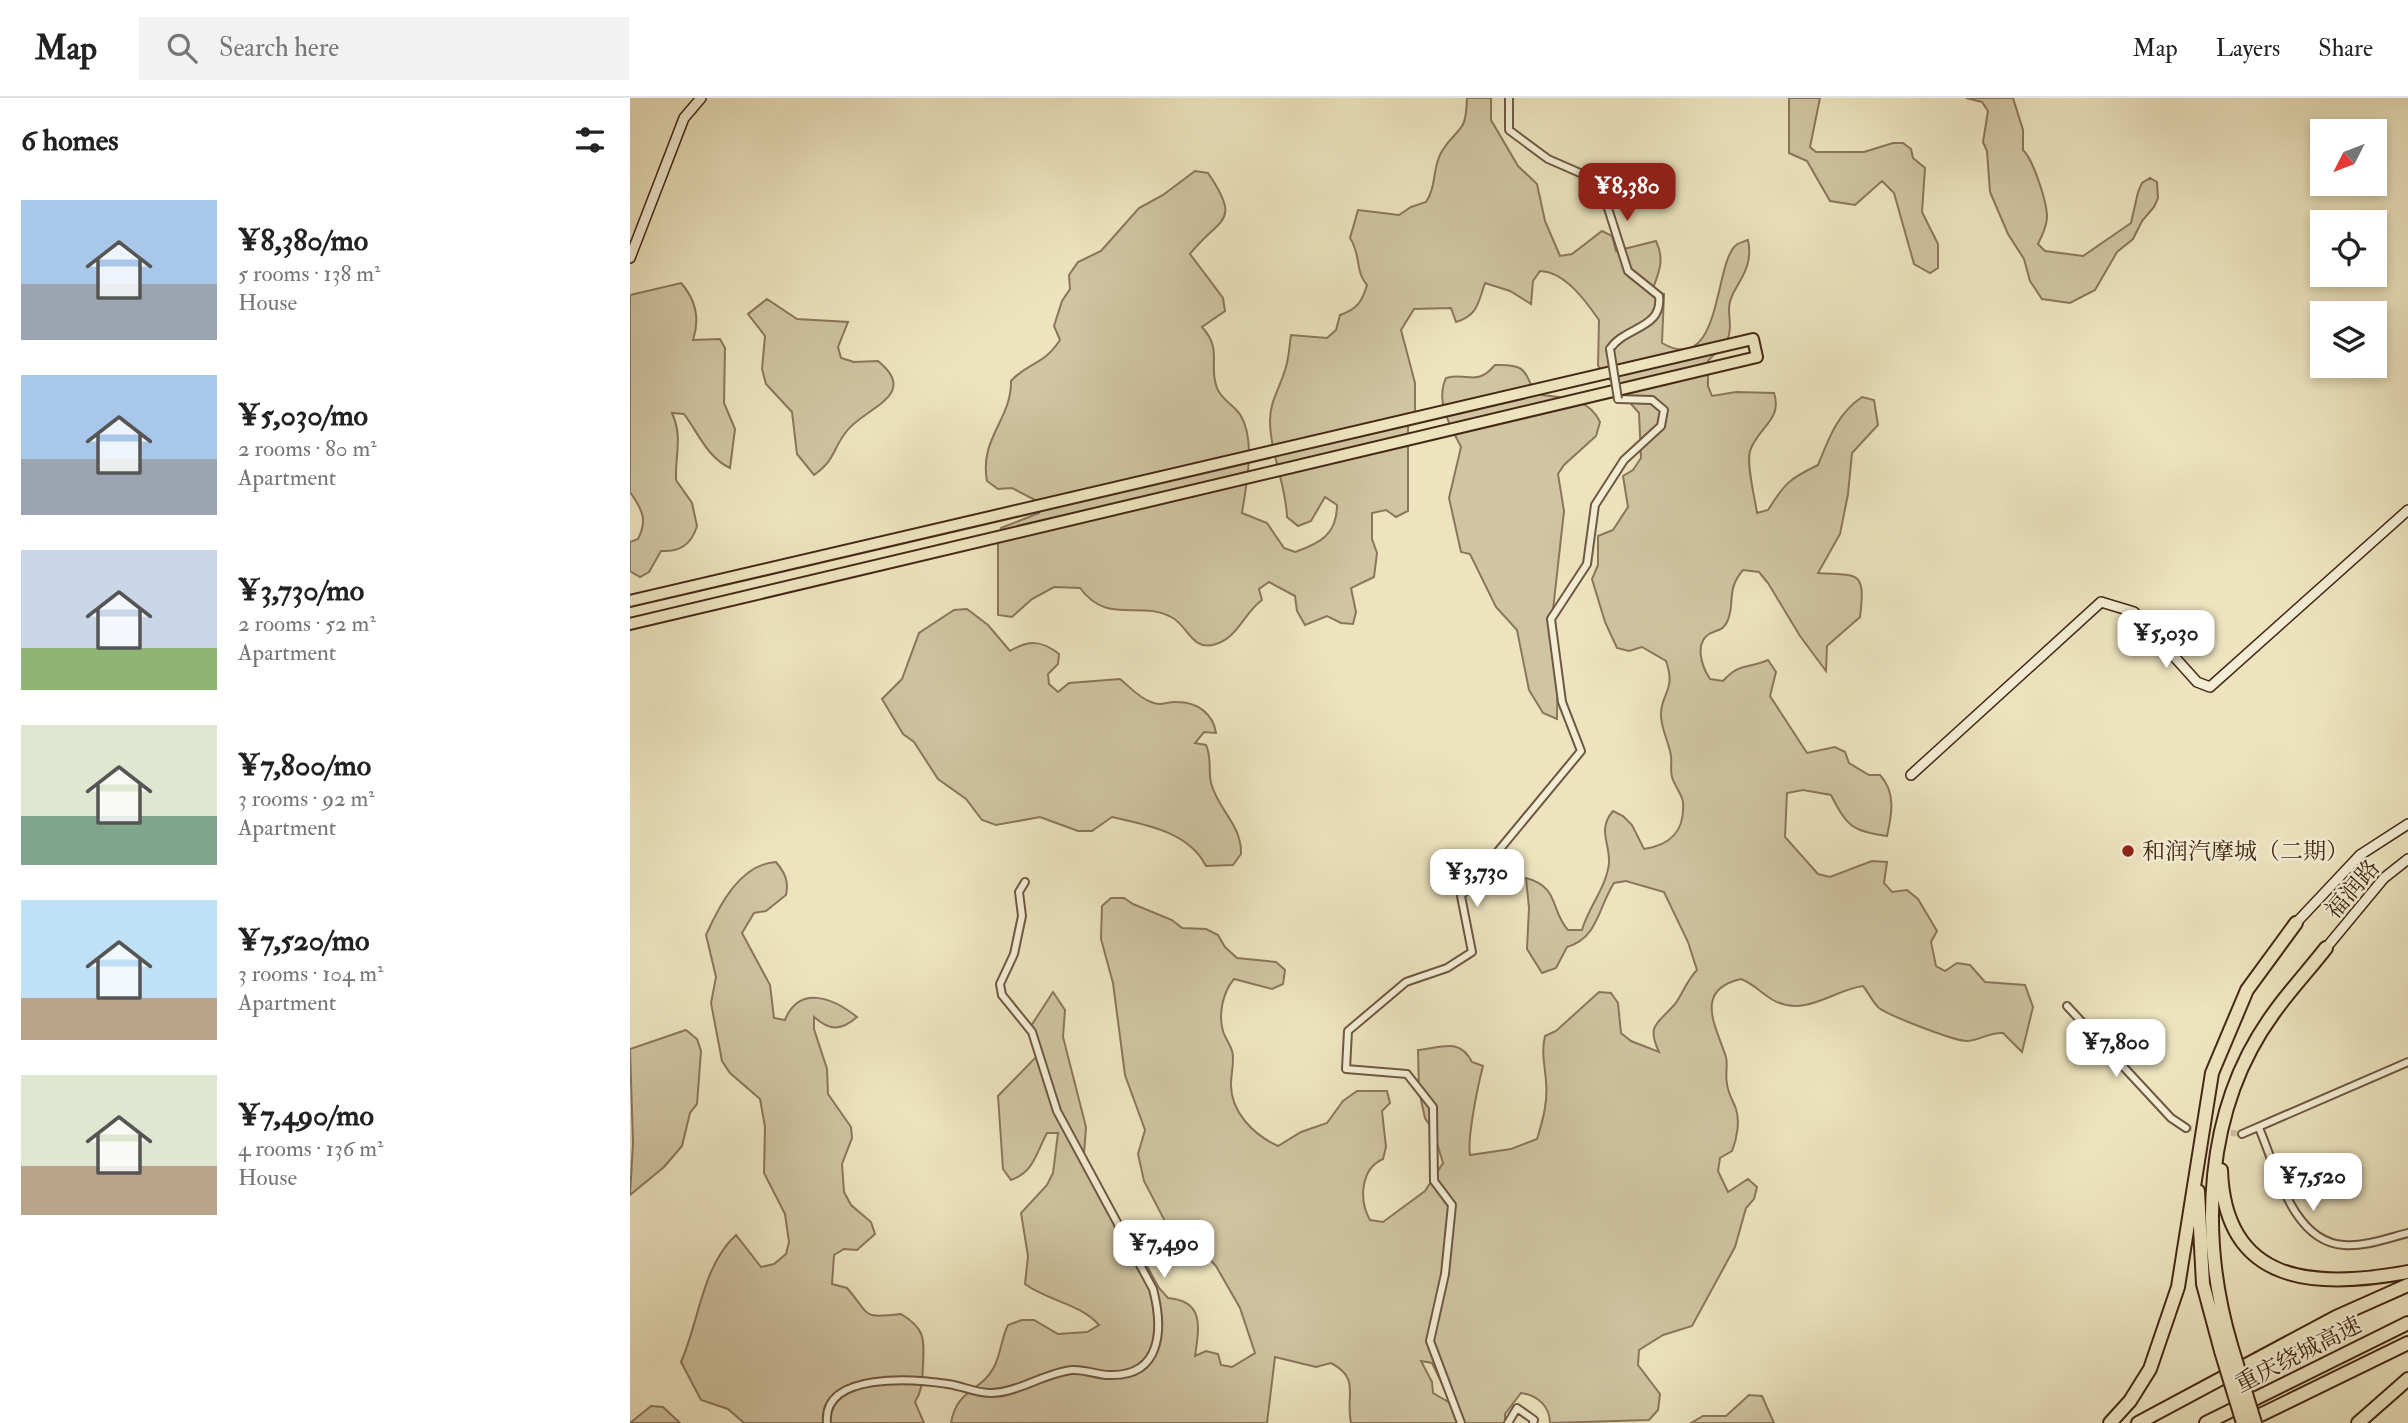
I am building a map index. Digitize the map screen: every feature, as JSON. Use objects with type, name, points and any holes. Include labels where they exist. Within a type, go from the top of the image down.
[{"type":"highway","points":[[2110,1423],[2130,1401],[2150,1369],[2163,1337],[2184,1258],[2197,1156],[2212,1073],[2248,990],[2296,923]]},
{"type":"highway","points":[[2244,1423],[2226,1348],[2211,1232],[2210,1202],[2220,1142],[2236,1081],[2272,1015],[2326,948]]},
{"type":"highway","points":[[2220,1142],[2222,1189],[2228,1213],[2237,1236],[2252,1255],[2274,1270],[2301,1278],[2331,1282],[2408,1272]]},
{"type":"highway","points":[[2197,1156],[2203,1284],[2255,1423]]},
{"type":"highway","points":[[2138,1423],[2336,1317],[2408,1285]]},
{"type":"highway","name":"重庆绕城高速","points":[[2206,1423],[2408,1323]]},
{"type":"highway","name":"重庆绕城高速","points":[[2244,1423],[2408,1342]]},
{"type":"highway","points":[[2358,1423],[2408,1379]]},
{"type":"main road","points":[[630,601],[1753,339],[1757,357],[630,624]]},
{"type":"street","points":[[630,258],[684,118],[701,98]]},
{"type":"street","points":[[1461,1423],[1430,1341],[1445,1274],[1452,1205],[1434,1181],[1433,1107],[1406,1074],[1346,1069],[1348,1031],[1406,982],[1447,968],[1472,952],[1461,896],[1581,751],[1562,702],[1551,619],[1587,564],[1595,505],[1623,460],[1661,426],[1664,410],[1651,400],[1618,398],[1610,349],[1616,339],[1655,320],[1661,309],[1659,296],[1628,271],[1606,202],[1587,176],[1548,159],[1509,130],[1510,98]]},
{"type":"street","points":[[1911,775],[2101,602],[2134,612],[2197,682],[2210,687],[2408,510]]},
{"type":"street","name":"福润路","points":[[2296,923],[2360,855],[2408,824]]},
{"type":"street","name":"福润路","points":[[2326,948],[2384,878],[2408,859]]},
{"type":"street","points":[[827,1423],[829,1408],[836,1397],[860,1383],[946,1383],[984,1392],[997,1392],[1074,1370],[1108,1375],[1133,1371],[1151,1359],[1156,1348],[1158,1320],[1153,1289],[1057,1111],[1032,1032],[1002,995],[1000,985],[1013,954],[1022,916],[1019,892],[1025,881]]},
{"type":"street","points":[[2067,1006],[2171,1118],[2186,1128]]},
{"type":"street","points":[[2242,1134],[2408,1062]]},
{"type":"street","points":[[2259,1128],[2297,1215],[2309,1230],[2327,1241],[2345,1246],[2408,1233]]},
{"type":"street","points":[[1508,1423],[1517,1408],[1534,1420],[1533,1423]]},
{"type":"shaded area","points":[[1467,98],[1491,98],[1491,120],[1518,166],[1537,184],[1545,221],[1560,256],[1572,254],[1602,231],[1612,236],[1616,251],[1656,241],[1661,260],[1652,291],[1664,294],[1662,343],[1681,350],[1695,346],[1705,334],[1712,317],[1728,259],[1735,246],[1748,240],[1748,262],[1730,300],[1729,337],[1708,361],[1708,386],[1712,396],[1736,392],[1774,393],[1775,410],[1754,443],[1749,457],[1757,513],[1768,510],[1794,478],[1818,465],[1835,427],[1853,404],[1862,397],[1874,400],[1878,425],[1852,453],[1840,534],[1818,573],[1842,574],[1856,578],[1862,590],[1860,617],[1827,646],[1826,671],[1759,572],[1743,570],[1734,584],[1730,615],[1725,625],[1704,638],[1702,662],[1710,679],[1723,681],[1739,668],[1768,660],[1776,672],[1770,696],[1807,753],[1835,747],[1845,752],[1849,763],[1869,775],[1880,775],[1891,796],[1887,836],[1865,832],[1852,825],[1841,814],[1831,795],[1803,790],[1787,793],[1785,837],[1818,874],[1830,877],[1872,861],[1887,862],[1884,883],[1892,892],[1907,890],[1918,899],[1937,931],[1931,942],[1936,966],[1945,971],[1957,963],[1970,965],[1985,982],[2025,985],[2033,1007],[2022,1052],[2003,1033],[1967,1041],[1908,1022],[1879,1008],[1863,986],[1808,1005],[1796,1006],[1773,1000],[1741,979],[1726,984],[1717,991],[1712,1010],[1726,1057],[1726,1077],[1738,1124],[1732,1151],[1720,1158],[1718,1171],[1728,1192],[1748,1179],[1757,1187],[1754,1199],[1746,1208],[1735,1247],[1692,1326],[1663,1335],[1639,1350],[1638,1365],[1660,1394],[1658,1410],[1649,1420],[1550,1423],[1548,1411],[1542,1402],[1521,1393],[1505,1414],[1505,1423],[1462,1423],[1457,1415],[1456,1423],[1351,1423],[1349,1382],[1340,1369],[1331,1363],[1316,1367],[1275,1357],[1267,1423],[951,1423],[958,1403],[989,1375],[994,1367],[1008,1325],[1022,1320],[1034,1320],[1058,1334],[1087,1332],[1099,1325],[1073,1307],[1025,1284],[1028,1256],[1021,1213],[1047,1185],[1053,1173],[1058,1133],[1047,1133],[1034,1161],[1019,1177],[1011,1180],[1003,1169],[998,1096],[1039,1054],[1031,1026],[1053,992],[1065,1010],[1063,1037],[1086,1127],[1083,1167],[1105,1200],[1115,1226],[1134,1242],[1159,1288],[1168,1298],[1180,1300],[1194,1310],[1198,1326],[1195,1356],[1206,1351],[1218,1354],[1221,1365],[1232,1367],[1255,1353],[1240,1308],[1216,1266],[1205,1254],[1180,1241],[1170,1231],[1144,1181],[1138,1154],[1145,1130],[1125,1075],[1113,983],[1101,939],[1102,906],[1111,898],[1124,898],[1172,920],[1182,928],[1206,929],[1218,935],[1225,947],[1237,958],[1276,962],[1285,970],[1283,984],[1272,989],[1234,979],[1222,1004],[1223,1031],[1233,1054],[1232,1094],[1239,1113],[1260,1136],[1278,1146],[1301,1132],[1327,1123],[1343,1101],[1357,1091],[1387,1091],[1390,1103],[1382,1111],[1386,1147],[1383,1159],[1375,1164],[1366,1178],[1363,1195],[1370,1220],[1383,1222],[1425,1191],[1443,1163],[1433,1130],[1425,1118],[1419,1091],[1418,1050],[1456,1047],[1467,1054],[1472,1062],[1483,1066],[1471,1124],[1470,1155],[1511,1149],[1537,1139],[1546,1096],[1543,1054],[1545,1036],[1556,1031],[1599,992],[1611,993],[1618,1003],[1621,1033],[1631,1041],[1659,1052],[1654,1035],[1656,1025],[1675,1004],[1697,970],[1688,942],[1664,892],[1626,881],[1614,883],[1591,929],[1577,943],[1567,947],[1556,968],[1542,973],[1527,949],[1529,908],[1526,878],[1537,882],[1549,893],[1568,930],[1582,930],[1608,872],[1609,856],[1605,830],[1613,811],[1632,825],[1644,849],[1669,840],[1679,829],[1683,812],[1682,799],[1672,777],[1671,756],[1661,718],[1670,678],[1666,661],[1642,647],[1629,651],[1617,648],[1605,622],[1592,579],[1598,565],[1598,536],[1613,530],[1628,507],[1623,476],[1633,470],[1641,458],[1639,413],[1598,366],[1599,320],[1574,288],[1558,276],[1540,271],[1533,281],[1531,304],[1510,291],[1485,283],[1479,302],[1469,316],[1456,322],[1451,308],[1414,309],[1401,330],[1415,383],[1415,413],[1408,427],[1408,511],[1396,517],[1386,510],[1372,513],[1372,539],[1377,553],[1374,577],[1351,588],[1356,612],[1353,624],[1341,623],[1327,616],[1305,625],[1297,611],[1295,596],[1269,582],[1259,589],[1262,600],[1230,636],[1208,646],[1192,638],[1173,618],[1161,613],[1102,606],[1080,588],[1054,587],[1032,599],[1012,617],[998,615],[998,540],[1001,528],[1039,513],[1037,501],[1012,488],[998,489],[987,481],[986,466],[991,440],[1007,407],[1011,381],[1047,355],[1060,340],[1054,326],[1062,301],[1070,289],[1069,275],[1078,262],[1101,251],[1139,208],[1163,195],[1195,171],[1208,173],[1224,202],[1223,219],[1190,254],[1223,298],[1225,311],[1202,327],[1214,350],[1217,388],[1241,416],[1246,427],[1249,464],[1242,513],[1267,523],[1284,548],[1295,552],[1326,536],[1334,523],[1337,505],[1325,497],[1311,521],[1298,526],[1287,517],[1273,444],[1270,413],[1287,364],[1291,335],[1327,338],[1336,330],[1340,315],[1358,304],[1367,285],[1350,238],[1358,210],[1399,215],[1426,202],[1432,190],[1439,157],[1463,125]],"holes":[[[1421,1361],[1432,1363],[1452,1404],[1433,1393],[1432,1382]]]},
{"type":"shaded area","points":[[1789,98],[1820,98],[1810,147],[1816,152],[1864,152],[1893,143],[1903,143],[1911,149],[1913,158],[1925,168],[1922,212],[1938,244],[1938,268],[1930,273],[1914,264],[1894,193],[1882,181],[1855,205],[1830,201],[1807,161],[1789,153]]},
{"type":"shaded area","points":[[1966,98],[2013,98],[2023,130],[2023,150],[2035,171],[2045,201],[2047,220],[2038,244],[2045,251],[2083,256],[2131,223],[2142,183],[2150,178],[2157,182],[2158,198],[2154,207],[2142,221],[2133,239],[2117,252],[2095,290],[2070,303],[2042,299],[2030,281],[2024,259],[2008,234],[1990,192],[1987,151],[1983,142],[1988,111],[1982,102]]},
{"type":"shaded area","points":[[681,283],[695,310],[693,340],[720,339],[725,348],[724,403],[735,429],[730,468],[709,451],[684,414],[672,413],[678,438],[676,480],[692,503],[697,526],[688,543],[679,549],[661,551],[649,572],[640,577],[630,571],[630,542],[638,539],[643,520],[630,492],[630,295]]},
{"type":"shaded area","points":[[767,299],[797,319],[848,322],[838,347],[841,358],[854,362],[878,361],[890,373],[894,383],[891,393],[854,423],[826,464],[814,475],[797,454],[792,412],[766,384],[762,369],[765,336],[748,314]]},
{"type":"shaded area","points":[[1495,365],[1518,367],[1525,374],[1535,394],[1581,403],[1595,413],[1600,422],[1596,436],[1564,465],[1558,474],[1564,511],[1553,610],[1558,647],[1557,719],[1543,713],[1529,690],[1517,630],[1496,607],[1470,554],[1461,552],[1449,498],[1461,447],[1443,405],[1446,378],[1477,377]]},
{"type":"shaded area","points":[[967,609],[988,625],[1010,651],[1035,643],[1047,646],[1059,654],[1058,664],[1048,674],[1049,684],[1058,692],[1069,683],[1120,679],[1151,702],[1192,704],[1203,710],[1212,720],[1216,733],[1204,732],[1195,743],[1206,745],[1214,793],[1238,834],[1241,854],[1233,865],[1206,866],[1199,854],[1178,838],[1153,827],[1112,817],[1092,831],[1078,831],[1040,817],[996,825],[982,820],[966,799],[938,779],[914,742],[903,734],[882,699],[902,679],[919,633],[954,610]]},
{"type":"shaded area","points":[[776,862],[786,877],[786,895],[766,911],[754,913],[742,933],[770,985],[774,1018],[785,1020],[791,1009],[807,998],[827,1000],[857,1017],[835,1028],[814,1017],[814,1029],[827,1069],[828,1094],[851,1127],[852,1138],[842,1164],[844,1192],[851,1205],[871,1222],[875,1234],[857,1250],[844,1249],[834,1255],[832,1284],[847,1288],[868,1313],[879,1316],[901,1314],[919,1330],[923,1341],[922,1375],[921,1389],[915,1402],[924,1423],[744,1423],[728,1409],[701,1400],[681,1362],[708,1278],[725,1248],[736,1235],[761,1267],[774,1264],[786,1254],[789,1242],[785,1214],[764,1173],[765,1127],[760,1099],[730,1073],[722,1061],[711,1003],[716,977],[706,935],[724,900],[741,878],[752,870]]},
{"type":"shaded area","points":[[686,1030],[697,1039],[701,1051],[697,1104],[690,1113],[682,1146],[664,1167],[630,1195],[633,1143],[630,1049]]},
{"type":"shaded area","points":[[1749,1395],[1762,1396],[1774,1423],[1691,1423],[1703,1416],[1726,1416]]},
{"type":"shaded area","points":[[651,1406],[663,1407],[680,1423],[630,1423]]},
{"type":"tunnel","points":[[2186,1128],[2242,1134]]},
{"type":"place","name":"和润汽摩城（二期）","points":[[2128,851]]}]
